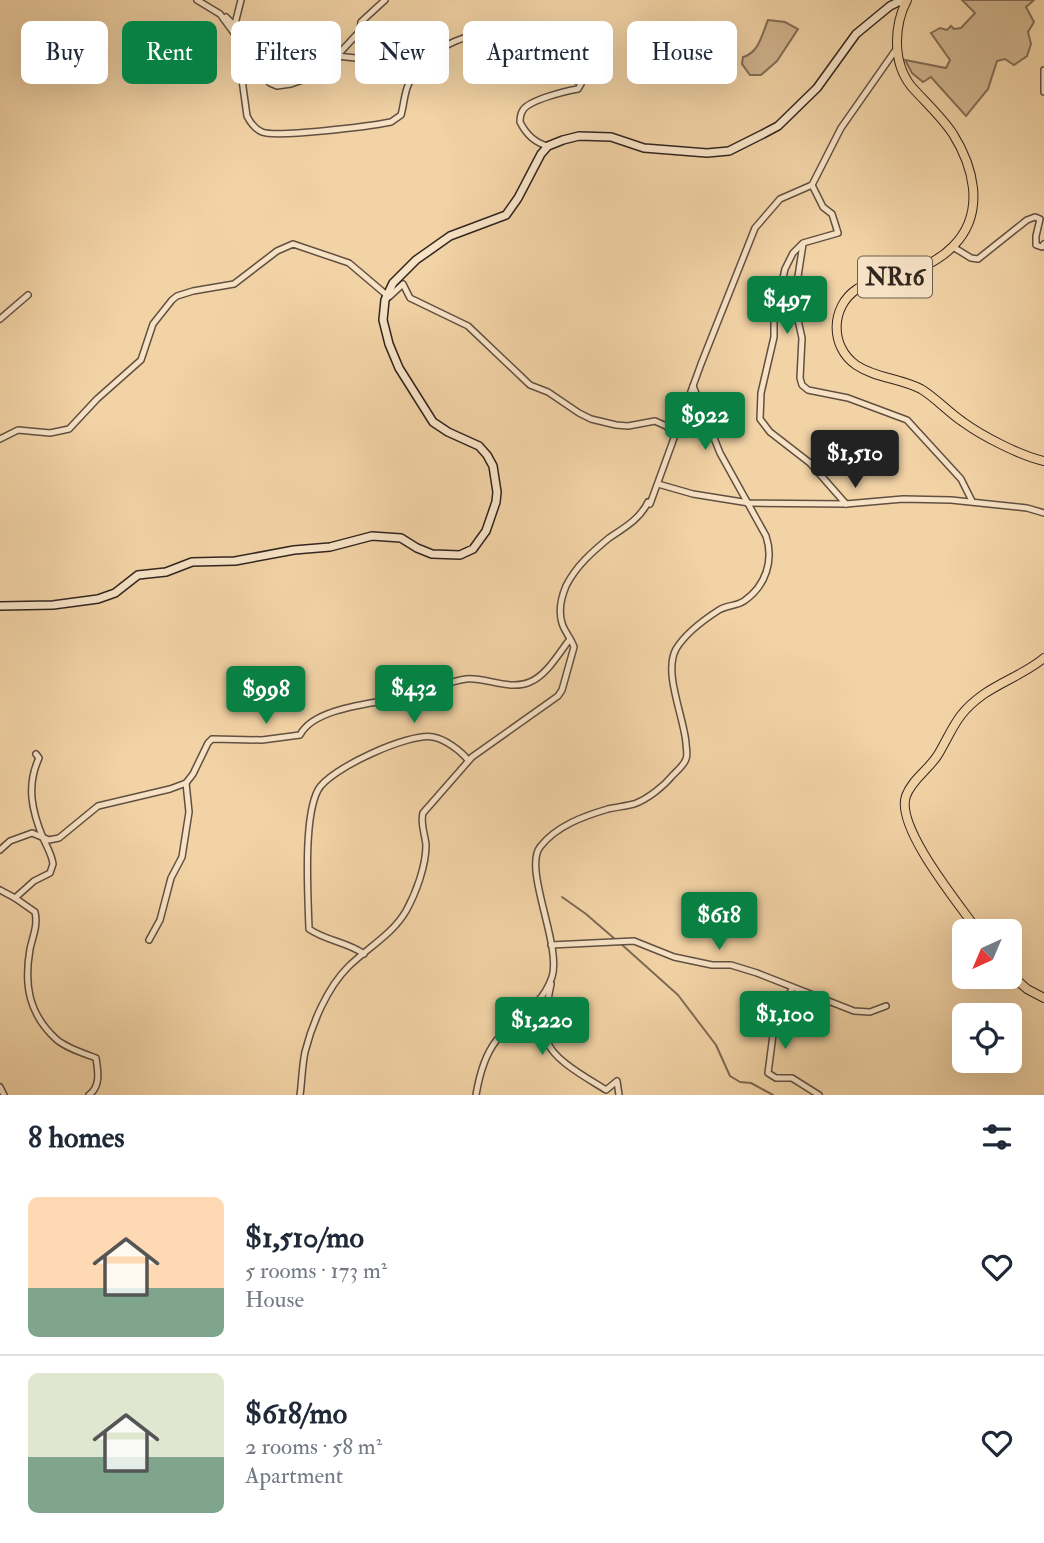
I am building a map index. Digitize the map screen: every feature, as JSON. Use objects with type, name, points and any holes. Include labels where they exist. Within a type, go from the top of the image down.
[{"type":"main road","name":"NR16","points":[[907,1],[897,32],[901,67],[909,83],[953,133],[968,164],[973,188],[972,212],[963,235],[940,259],[917,270],[868,283],[852,293],[837,316],[836,331],[841,350],[867,371],[903,381],[919,389],[964,423],[1007,446],[1044,461]]},
{"type":"main road","points":[[0,606],[53,605],[98,599],[115,593],[138,575],[163,573],[195,562],[235,561],[294,550],[330,547],[372,536],[401,538],[419,550],[441,555],[464,554],[476,547],[488,527],[496,502],[497,484],[493,466],[479,446],[448,432],[430,418],[399,368],[389,344],[383,316],[386,295],[393,283],[416,260],[450,236],[506,215],[518,198],[535,162],[548,146],[574,137],[592,136],[621,139],[652,149],[707,153],[737,147],[778,126],[817,88],[856,34],[890,6],[907,1]]},
{"type":"main road","points":[[970,919],[916,841],[908,824],[904,803],[909,788],[939,754],[953,724],[962,712],[989,691],[1044,658]]},
{"type":"main road","points":[[1022,985],[1044,999]]},
{"type":"street","points":[[236,21],[241,0]]},
{"type":"street","points":[[341,51],[360,31],[361,22],[385,0]]},
{"type":"street","points":[[201,1],[231,21]]},
{"type":"street","points":[[220,14],[233,30],[237,40],[247,116],[252,124],[264,132],[302,132],[391,122],[401,115],[409,84]]},
{"type":"street","points":[[449,44],[479,35],[517,37],[581,84],[578,89],[531,103],[523,110],[520,122],[525,131],[541,144],[548,146]]},
{"type":"street","points":[[300,1095],[304,1054],[315,1022],[340,977],[391,930],[407,908],[425,857],[422,816],[468,760],[560,693],[574,647],[562,624],[561,597],[572,574],[587,557],[645,511],[648,502],[650,504],[693,386],[758,224],[780,199],[812,185],[841,128],[897,48]]},
{"type":"street","points":[[1044,70],[1044,92]]},
{"type":"street","points":[[273,84],[291,84]]},
{"type":"street","points":[[812,185],[821,204],[832,214],[838,232],[803,243],[793,253],[783,275],[774,317],[774,337],[762,389],[760,419],[770,432],[810,463],[846,504]]},
{"type":"street","points":[[953,247],[971,258],[978,259],[1035,216],[1040,219],[1036,245],[1042,247],[1044,244]]},
{"type":"street","points":[[803,243],[794,302],[802,338],[802,385],[808,390],[848,398],[906,420],[961,479],[972,501]]},
{"type":"street","points":[[0,439],[18,430],[50,433],[67,430],[141,360],[153,324],[172,300],[180,294],[234,284],[287,245],[297,245],[349,263],[386,295],[392,295],[399,285],[403,284],[411,298],[456,318],[471,328],[530,385],[548,392],[591,419],[628,426],[655,421],[666,426],[671,432],[676,432]]},
{"type":"street","points":[[0,318],[28,295]]},
{"type":"street","points":[[619,1095],[617,1081],[606,1090],[565,1063],[547,1040],[547,1007],[552,977],[551,945],[537,879],[537,852],[564,826],[607,809],[638,802],[663,785],[686,759],[686,734],[677,704],[673,676],[675,652],[702,622],[722,608],[742,603],[761,584],[770,564],[766,536],[720,453],[693,386]]},
{"type":"street","points":[[658,484],[693,494],[749,503],[846,504],[904,499],[972,501],[1044,513]]},
{"type":"street","points":[[0,850],[8,842],[29,834],[35,833],[49,840],[62,837],[98,806],[186,783],[212,739],[262,740],[300,735],[304,727],[318,717],[418,694],[453,681],[470,679],[524,684],[541,674],[570,639]]},
{"type":"street","points":[[364,954],[355,947],[333,941],[309,929],[311,811],[318,788],[333,773],[349,763],[383,748],[420,737],[441,740],[468,760]]},
{"type":"street","points":[[15,898],[34,881],[50,873],[53,864],[31,802],[35,767],[39,758],[36,754]]},
{"type":"street","points":[[149,940],[160,920],[171,878],[182,857],[189,812],[186,783]]},
{"type":"street","points":[[0,890],[36,912],[37,927],[32,937],[27,972],[31,1007],[57,1040],[96,1058],[99,1076],[94,1091],[89,1095]]},
{"type":"street","points":[[551,945],[634,941],[674,957],[712,965],[731,965],[757,973],[853,1011],[870,1012],[886,1006]]},
{"type":"street","points":[[476,1095],[478,1081],[495,1042],[529,1013],[552,977]]},
{"type":"street","points":[[792,988],[773,1035],[768,1073],[776,1078],[792,1078],[819,1095]]},
{"type":"street","points":[[0,1087],[4,1095]]},
{"type":"shaded area","points":[[962,0],[1034,0],[1026,7],[1034,22],[1028,32],[1031,44],[1027,56],[1014,65],[1005,59],[997,61],[988,89],[966,116],[931,77],[923,82],[912,73],[905,60],[946,68],[950,60],[931,33],[940,28],[947,30],[951,26],[954,29],[961,28],[975,13]]},
{"type":"shaded area","points":[[768,20],[785,22],[798,29],[777,61],[761,75],[750,75],[742,64],[743,57],[756,47]]},
{"type":"waterway","points":[[562,897],[616,940]]},
{"type":"waterway","points":[[620,943],[678,995],[716,1045],[730,1076],[773,1095]]}]
